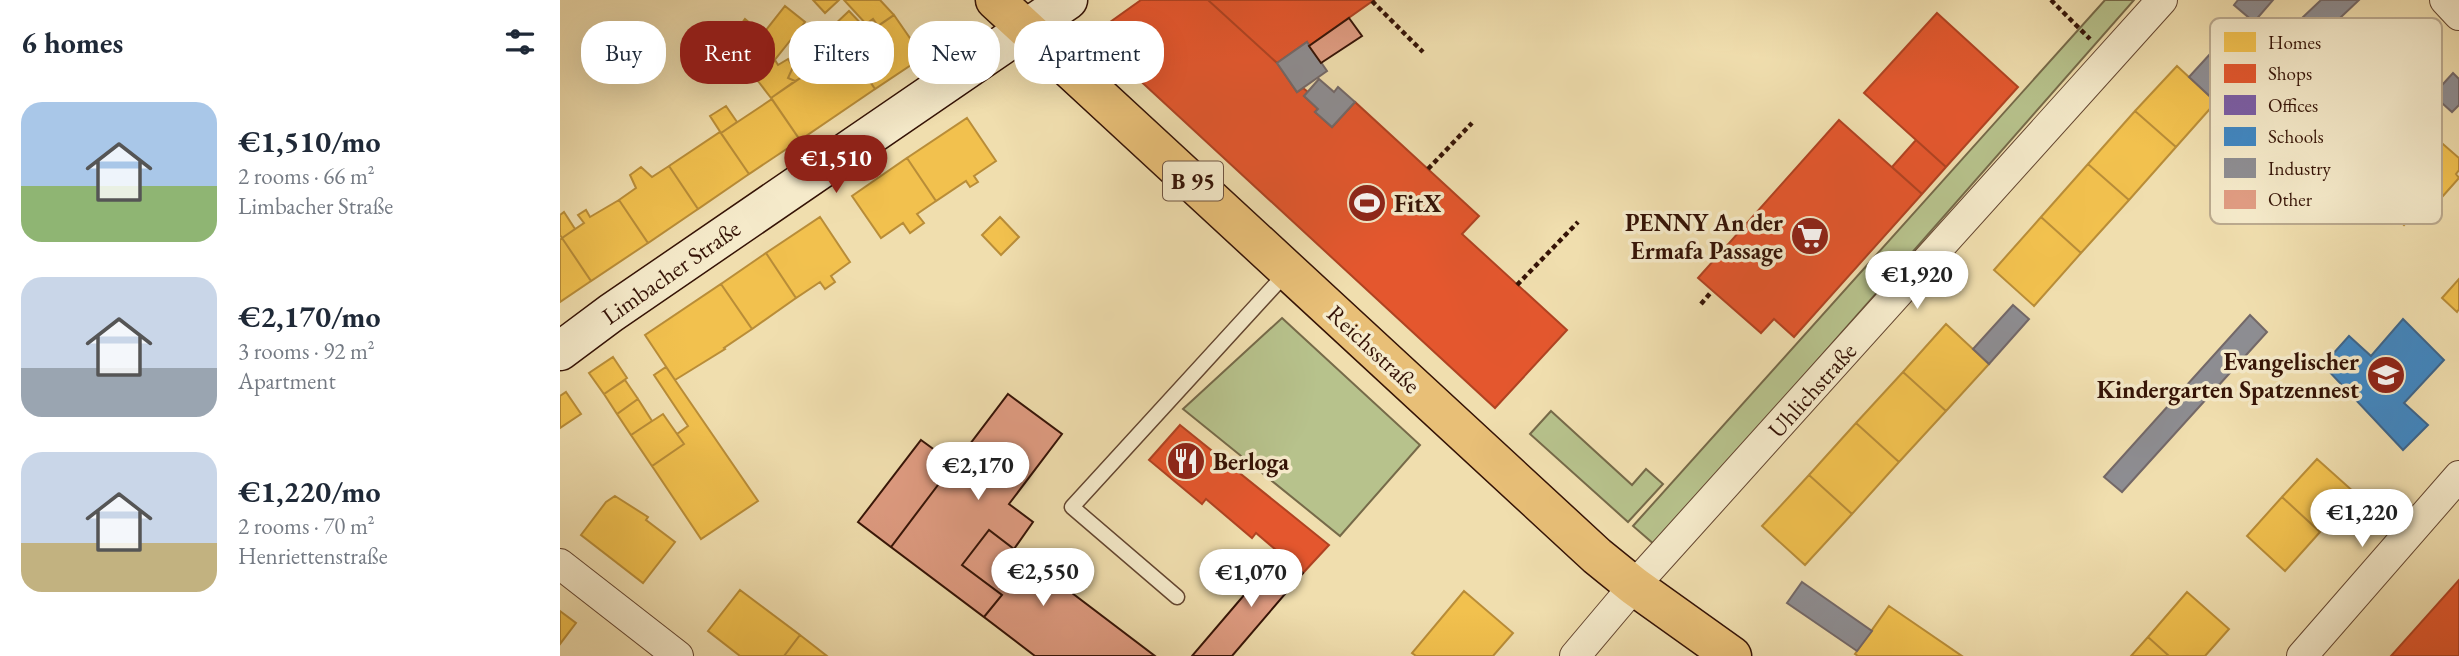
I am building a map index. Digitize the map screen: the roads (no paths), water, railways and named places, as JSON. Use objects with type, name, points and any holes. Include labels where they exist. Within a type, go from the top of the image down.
[{"type":"main road","name":"B 95","points":[[995,0],[1019,21]]},
{"type":"main road","name":"Limbacher Straße","points":[[1039,21],[1068,0]]},
{"type":"main road","name":"Limbacher Straße","points":[[560,351],[622,305],[1014,39]]},
{"type":"main road","name":"Reichsstraße","points":[[1088,84],[1597,556],[1732,656]]},
{"type":"street","name":"Uhlichstraße","points":[[1576,656],[1634,586],[2162,0]]},
{"type":"street","points":[[2445,0],[2459,15]]},
{"type":"street","points":[[2302,656],[2459,476]]},
{"type":"street","points":[[560,564],[678,656]]},
{"type":"lane","points":[[1177,597],[1072,507],[1290,270]]},
{"type":"place","name":"FitX","points":[[1367,203]]},
{"type":"place","name":"PENNY An der Ermafa Passage","points":[[1810,236]]},
{"type":"place","name":"Evangelischer Kindergarten Spatzennest","points":[[2386,375]]},
{"type":"place","name":"Berloga","points":[[1186,461]]}]
